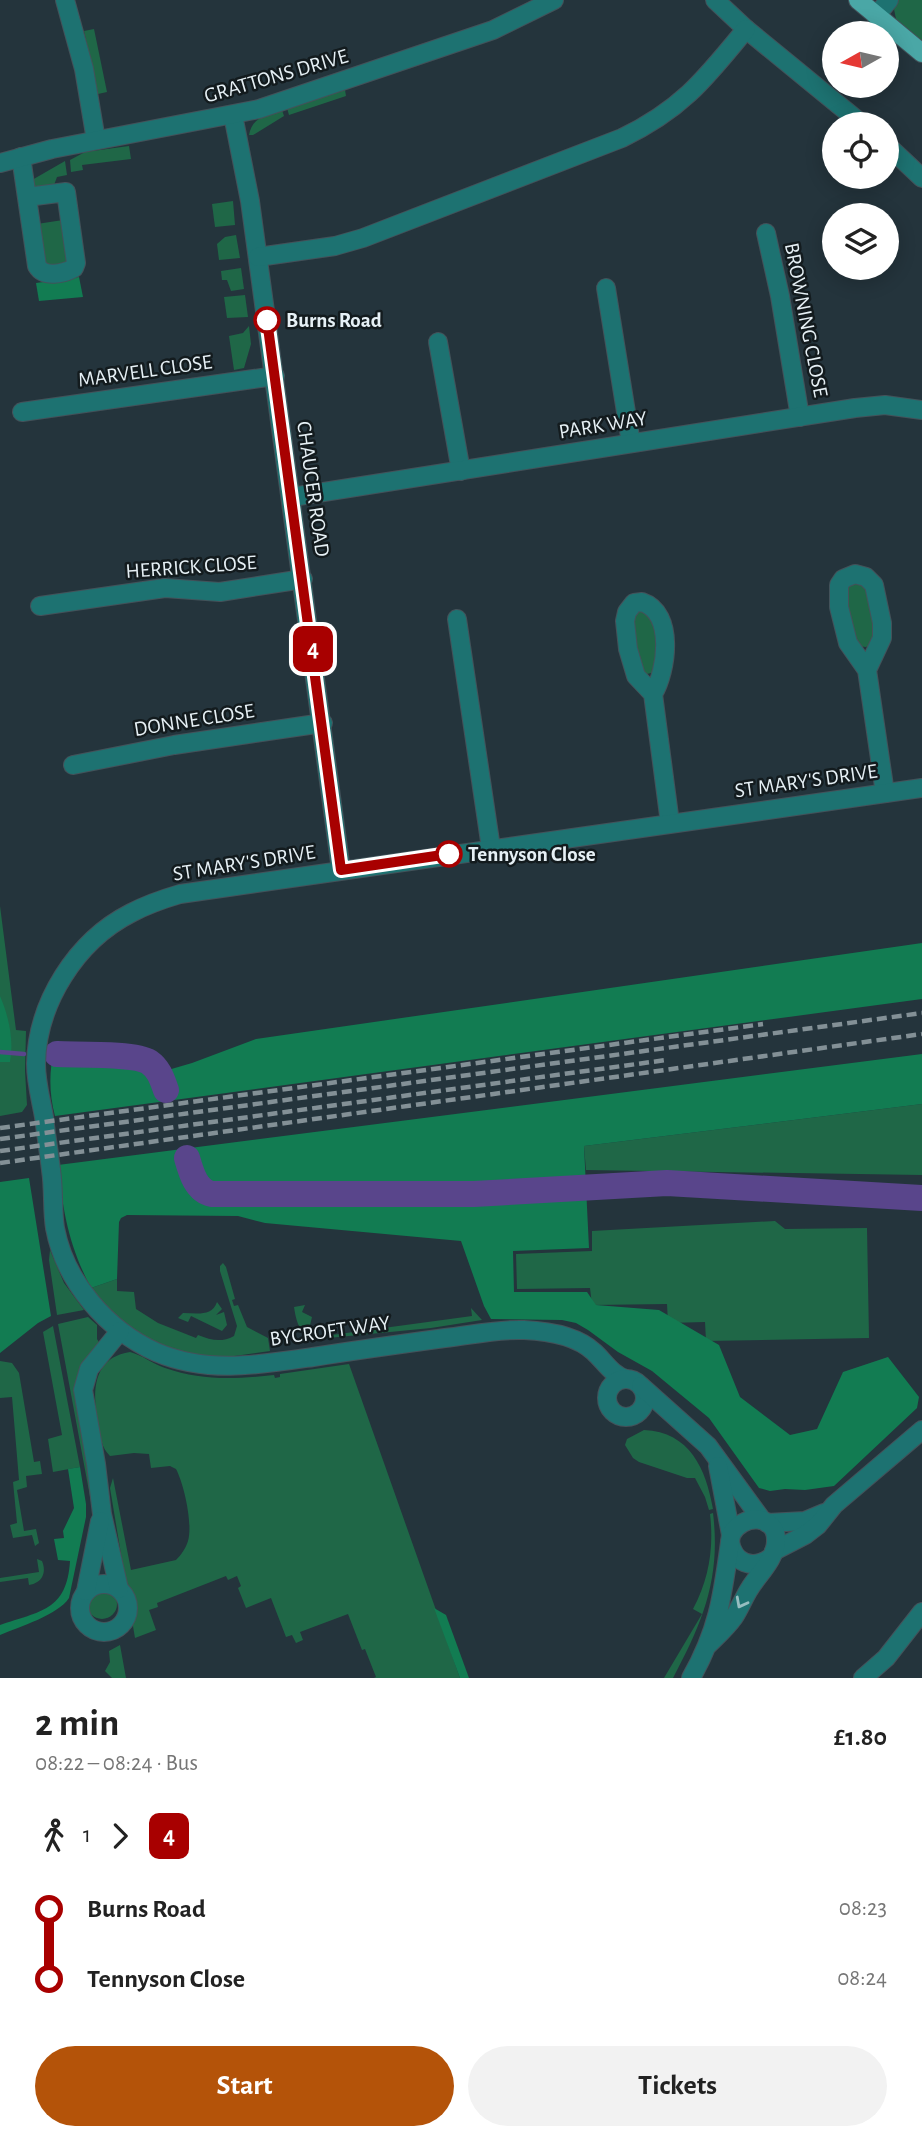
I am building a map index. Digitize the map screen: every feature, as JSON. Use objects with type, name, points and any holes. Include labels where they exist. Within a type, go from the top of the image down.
[{"type":"main road","points":[[858,0],[922,53]]},
{"type":"street","points":[[65,0],[84,69],[96,140]]},
{"type":"street","name":"GRATTONS DRIVE","points":[[0,163],[96,140],[233,115],[284,101],[493,30],[554,0]]},
{"type":"street","points":[[715,0],[746,29],[847,112]]},
{"type":"street","points":[[876,16],[890,0]]},
{"type":"street","points":[[258,257],[335,246],[363,238],[622,138],[660,118],[679,104],[699,85],[746,29]]},
{"type":"street","name":"CHAUCER ROAD","points":[[233,115],[250,201],[341,870]]},
{"type":"street","points":[[899,156],[922,178]]},
{"type":"street","points":[[21,157],[37,266],[40,272],[47,274],[74,268],[76,263],[66,192],[27,197]]},
{"type":"street","name":"BROWNING CLOSE","points":[[766,233],[780,296],[800,417]]},
{"type":"street","points":[[606,288],[631,443]]},
{"type":"street","points":[[438,342],[461,471]]},
{"type":"street","name":"MARVELL CLOSE","points":[[22,412],[275,376]]},
{"type":"street","name":"PARK WAY","points":[[292,497],[871,406],[922,410]]},
{"type":"street","points":[[867,670],[882,639],[882,623],[874,585],[866,577],[855,574],[843,579],[839,585],[839,607],[848,643],[867,670],[885,793]]},
{"type":"street","name":"HERRICK CLOSE","points":[[40,606],[165,588],[220,592],[303,579]]},
{"type":"street","points":[[457,619],[491,848]]},
{"type":"street","points":[[653,694],[670,824]]},
{"type":"street","name":"DONNE CLOSE","points":[[73,765],[174,745],[323,723]]},
{"type":"street","name":"ST MARY'S DRIVE","points":[[120,1331],[102,1314],[75,1280],[63,1255],[55,1226],[52,1178],[36,1067],[43,1023],[54,993],[83,950],[106,929],[129,914],[180,894],[922,788]]},
{"type":"street","name":"BYCROFT WAY","points":[[120,1331],[161,1354],[191,1364],[216,1367],[276,1362],[510,1330],[531,1330],[554,1335],[586,1345],[616,1374],[634,1382],[694,1431],[764,1522]]},
{"type":"street","points":[[102,1514],[86,1591],[80,1603],[81,1616],[90,1627],[103,1631],[117,1627],[126,1615],[126,1601],[119,1589],[102,1514],[83,1383],[95,1360],[120,1331]]},
{"type":"street","name":"BYCROFT WAY","points":[[554,1335],[566,1340],[587,1359],[604,1383],[610,1407],[616,1414],[625,1417],[644,1413],[657,1415],[694,1431]]},
{"type":"street","points":[[607,1398],[612,1385],[634,1382],[645,1395],[640,1410],[633,1415]]},
{"type":"street","points":[[827,1511],[818,1525],[805,1535],[755,1565],[748,1564],[734,1555],[730,1538],[735,1527],[745,1520],[805,1521],[827,1511],[922,1430]]},
{"type":"street","name":"BYCROFT WAY","points":[[708,1645],[724,1594],[730,1538],[717,1459]]},
{"type":"street","points":[[691,1678],[708,1645],[733,1618],[772,1555],[776,1536],[764,1522]]},
{"type":"street","points":[[86,1591],[103,1584],[119,1589]]},
{"type":"street","points":[[863,1678],[916,1631],[922,1612]]},
{"type":"green space","points":[[898,0],[922,0],[922,43],[896,19],[894,9]]},
{"type":"green space","points":[[94,29],[107,92],[98,94],[84,31]]},
{"type":"green space","points":[[345,90],[346,96],[289,115],[287,108]]},
{"type":"green space","points":[[282,110],[284,116],[249,135],[257,120]]},
{"type":"green space","points":[[129,146],[131,159],[82,165],[83,170],[71,172],[70,160],[85,152]]},
{"type":"green space","points":[[65,161],[67,175],[57,177],[54,185],[36,189],[32,180]]},
{"type":"green space","points":[[233,201],[235,225],[215,227],[212,204]]},
{"type":"green space","points":[[63,220],[68,258],[66,263],[54,268],[43,263],[37,224]]},
{"type":"green space","points":[[236,235],[240,258],[219,260],[217,244],[225,237]]},
{"type":"green space","points":[[241,268],[244,289],[231,291],[227,280],[222,280],[221,271]]},
{"type":"green space","points":[[79,277],[83,297],[39,301],[36,283]]},
{"type":"green space","points":[[245,295],[248,317],[227,318],[224,297]]},
{"type":"green space","points":[[249,326],[251,344],[244,368],[234,370],[229,336],[243,333]]},
{"type":"green space","points":[[850,581],[866,584],[876,630],[871,645],[866,647],[857,646],[844,589]]},
{"type":"green space","points":[[645,611],[656,632],[655,672],[647,674],[638,667],[633,614]]},
{"type":"green space","points":[[0,906],[16,1030],[26,1031],[27,1105],[22,1112],[0,1116]]},
{"type":"green space","points":[[922,943],[922,999],[55,1116],[53,1108],[50,1083],[54,1049],[132,1052],[150,1057],[159,1055],[168,1070],[256,1039]]},
{"type":"green space","points":[[0,996],[10,1029],[10,1062],[0,1062]]},
{"type":"green space","points":[[922,1054],[922,1104],[584,1146],[589,1248],[513,1251],[514,1292],[587,1292],[596,1305],[659,1310],[719,1345],[740,1397],[790,1435],[817,1429],[843,1372],[888,1357],[919,1397],[917,1408],[834,1486],[770,1491],[759,1488],[709,1418],[652,1371],[618,1352],[588,1330],[576,1323],[562,1320],[491,1319],[461,1241],[265,1223],[238,1216],[127,1215],[119,1222],[117,1279],[91,1288],[77,1258],[65,1213],[58,1165]]},
{"type":"green space","points":[[922,1104],[922,1175],[586,1170],[584,1146]]},
{"type":"green space","points":[[29,1178],[51,1316],[0,1353],[0,1182]]},
{"type":"green space","points":[[775,1221],[785,1229],[867,1228],[869,1338],[706,1341],[705,1322],[668,1323],[667,1304],[592,1305],[590,1288],[517,1289],[516,1254],[592,1251],[592,1231]]},
{"type":"green space","points":[[50,1250],[64,1283],[84,1310],[57,1315]]},
{"type":"green space","points":[[223,1263],[235,1299],[232,1300],[234,1306],[238,1305],[247,1327],[268,1338],[270,1351],[220,1358],[180,1353],[143,1338],[109,1312],[91,1288],[117,1279],[117,1291],[134,1292],[136,1309],[158,1323],[196,1338],[198,1335],[220,1340],[234,1336],[237,1326],[220,1271]]},
{"type":"green space","points":[[217,1302],[222,1309],[216,1315],[224,1312],[227,1325],[222,1331],[191,1316],[188,1322],[178,1318],[183,1313],[207,1312],[215,1307]]},
{"type":"green space","points":[[305,1305],[302,1312],[312,1317],[308,1334],[317,1337],[472,1316],[471,1308],[482,1320],[318,1339],[303,1332],[298,1324],[294,1307]]},
{"type":"green space","points":[[88,1317],[97,1325],[97,1339],[100,1344],[84,1366],[91,1502],[58,1324]]},
{"type":"green space","points":[[53,1326],[80,1467],[53,1472],[48,1439],[62,1435],[43,1332]]},
{"type":"green space","points":[[130,1352],[179,1372],[219,1378],[274,1375],[275,1378],[280,1377],[280,1374],[349,1364],[460,1678],[374,1678],[376,1677],[365,1649],[362,1650],[348,1614],[300,1632],[303,1640],[296,1643],[292,1635],[286,1637],[271,1598],[246,1608],[238,1588],[241,1586],[237,1576],[228,1580],[226,1576],[157,1603],[158,1607],[149,1610],[156,1630],[135,1638],[110,1488],[113,1478],[131,1570],[176,1560],[187,1544],[189,1515],[176,1469],[170,1466],[151,1468],[149,1454],[110,1456],[102,1442],[95,1402],[97,1380],[107,1362]]},
{"type":"green space","points":[[0,1361],[12,1363],[19,1373],[34,1462],[40,1461],[42,1474],[26,1476],[27,1487],[17,1490],[24,1531],[36,1529],[39,1543],[35,1546],[32,1535],[13,1538],[10,1525],[17,1523],[13,1482],[19,1480],[12,1397],[0,1398]]},
{"type":"green space","points":[[644,1430],[660,1432],[673,1438],[693,1455],[706,1480],[713,1509],[709,1510],[695,1478],[687,1478],[633,1458],[625,1445],[627,1439]]},
{"type":"green space","points":[[80,1467],[86,1517],[69,1598],[47,1615],[0,1635],[0,1625],[39,1612],[57,1600],[63,1590],[70,1561],[58,1560],[54,1539],[64,1538],[63,1531],[74,1508],[68,1469]]},
{"type":"green space","points":[[713,1513],[714,1558],[707,1599],[701,1618],[693,1638],[673,1678],[664,1678],[702,1614],[693,1609],[709,1563],[710,1514]]},
{"type":"green space","points":[[37,1559],[42,1561],[44,1570],[37,1582],[29,1585],[28,1578],[0,1582],[0,1578],[39,1572]]},
{"type":"green space","points":[[102,1589],[113,1593],[117,1604],[113,1615],[102,1619],[91,1615],[87,1604],[91,1593]]},
{"type":"green space","points":[[434,1608],[446,1615],[469,1678],[460,1678]]},
{"type":"green space","points":[[120,1645],[126,1678],[112,1678],[105,1671],[110,1662],[109,1651]]},
{"type":"waterway","points":[[0,1052],[24,1054]]},
{"type":"waterway","points":[[57,1054],[142,1059],[149,1062],[160,1074],[166,1090]]},
{"type":"waterway","points":[[187,1158],[198,1185],[212,1194],[474,1194],[667,1183],[922,1198]]},
{"type":"railway","points":[[0,1139],[922,1013]]},
{"type":"railway","points":[[0,1128],[763,1024]]},
{"type":"railway","points":[[0,1163],[922,1034]]},
{"type":"railway","points":[[0,1151],[666,1060]]},
{"type":"bus line","name":"4","points":[[267,320],[341,870],[449,854]]},
{"type":"place","name":"Burns Road","points":[[267,320]]},
{"type":"place","name":"Tennyson Close","points":[[449,854]]}]
